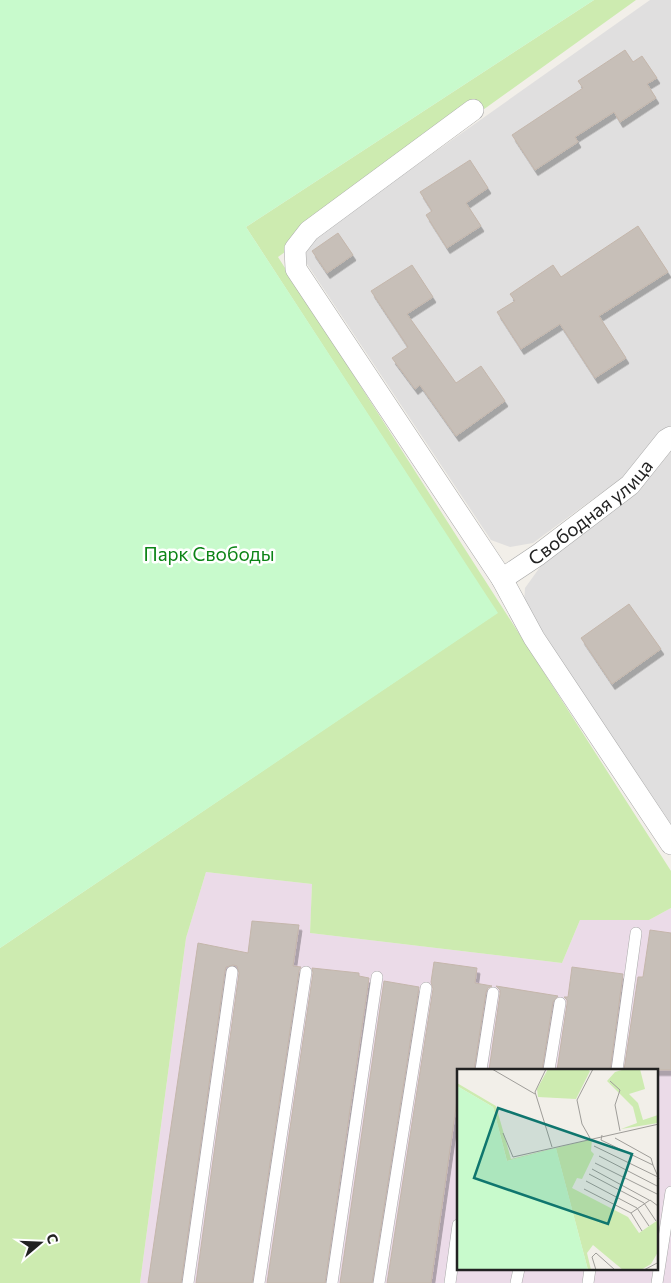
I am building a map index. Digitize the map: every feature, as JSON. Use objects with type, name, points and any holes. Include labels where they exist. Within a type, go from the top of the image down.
[{"type":"street","points":[[473,110],[309,231],[296,249],[296,269],[502,579],[534,638],[671,844]]},
{"type":"street","name":"Свободная улица","points":[[502,579],[538,555],[630,485],[666,440],[671,437]]},
{"type":"lane","points":[[617,1069],[636,933]]},
{"type":"lane","points":[[188,1283],[232,972]]},
{"type":"lane","points":[[259,1283],[306,972]]},
{"type":"lane","points":[[332,1283],[377,977]]},
{"type":"lane","points":[[379,1283],[426,988]]},
{"type":"lane","points":[[481,1069],[493,993]]},
{"type":"lane","points":[[549,1069],[560,1003]]},
{"type":"lane","points":[[658,1283],[671,1192]]},
{"type":"lane","points":[[450,1283],[457,1232]]},
{"type":"lane","points":[[516,1283],[518,1270]]},
{"type":"lane","points":[[588,1283],[590,1270]]},
{"type":"shaded area","points":[[650,0],[671,0],[671,427],[623,477],[533,543],[510,547],[491,540],[301,255],[306,243]]},
{"type":"shaded area","points":[[671,451],[671,829],[524,603],[525,588],[543,563],[636,494]]},
{"type":"shaded area","points":[[206,872],[312,884],[310,933],[562,963],[580,920],[649,920],[671,908],[671,1283],[140,1283],[186,938]]},
{"type":"green space","name":"Парк Свободы","points":[[0,0],[594,0],[246,227],[498,613],[0,948]]},
{"type":"green space","points":[[594,0],[636,0],[278,257],[671,871],[671,908],[649,920],[580,920],[562,963],[310,933],[312,884],[206,872],[186,938],[140,1283],[0,1283],[0,948],[497,613],[246,227]]},
{"type":"building","points":[[625,50],[633,62],[642,56],[657,78],[647,84],[656,98],[620,122],[614,112],[575,137],[578,142],[535,170],[512,135],[583,88],[578,81]]},
{"type":"building","points":[[470,160],[488,188],[466,203],[481,226],[447,248],[426,215],[432,211],[420,192]]},
{"type":"building","points":[[638,226],[668,272],[599,316],[626,358],[595,378],[560,324],[521,349],[497,312],[515,301],[510,294],[553,265],[561,277]]},
{"type":"building","points":[[338,233],[353,255],[327,273],[312,251]]},
{"type":"building","points":[[412,265],[433,297],[407,314],[456,383],[481,366],[505,401],[456,436],[420,385],[415,389],[392,358],[408,347],[371,291]]},
{"type":"building","points":[[629,604],[661,649],[612,684],[581,638]]},
{"type":"building","points":[[252,921],[299,925],[293,966],[301,967],[252,1283],[196,1283],[239,973],[237,966],[233,965],[226,967],[225,971],[181,1283],[148,1283],[198,943],[248,953]]},
{"type":"building","points":[[650,930],[671,933],[671,1070],[624,1069],[638,977],[643,977]]},
{"type":"building","points":[[434,962],[477,968],[475,983],[492,986],[486,992],[474,1069],[457,1069],[457,1100],[431,1283],[387,1283],[433,989],[431,982]]},
{"type":"building","points":[[572,967],[623,974],[610,1069],[557,1069],[567,1004],[567,1000],[564,997],[568,997]]},
{"type":"building","points":[[312,968],[359,973],[359,976],[369,978],[325,1283],[267,1283],[313,973]]},
{"type":"building","points":[[384,981],[419,987],[372,1283],[340,1283]]},
{"type":"building","points":[[496,986],[558,996],[553,1002],[542,1069],[489,1069],[500,990]]}]
